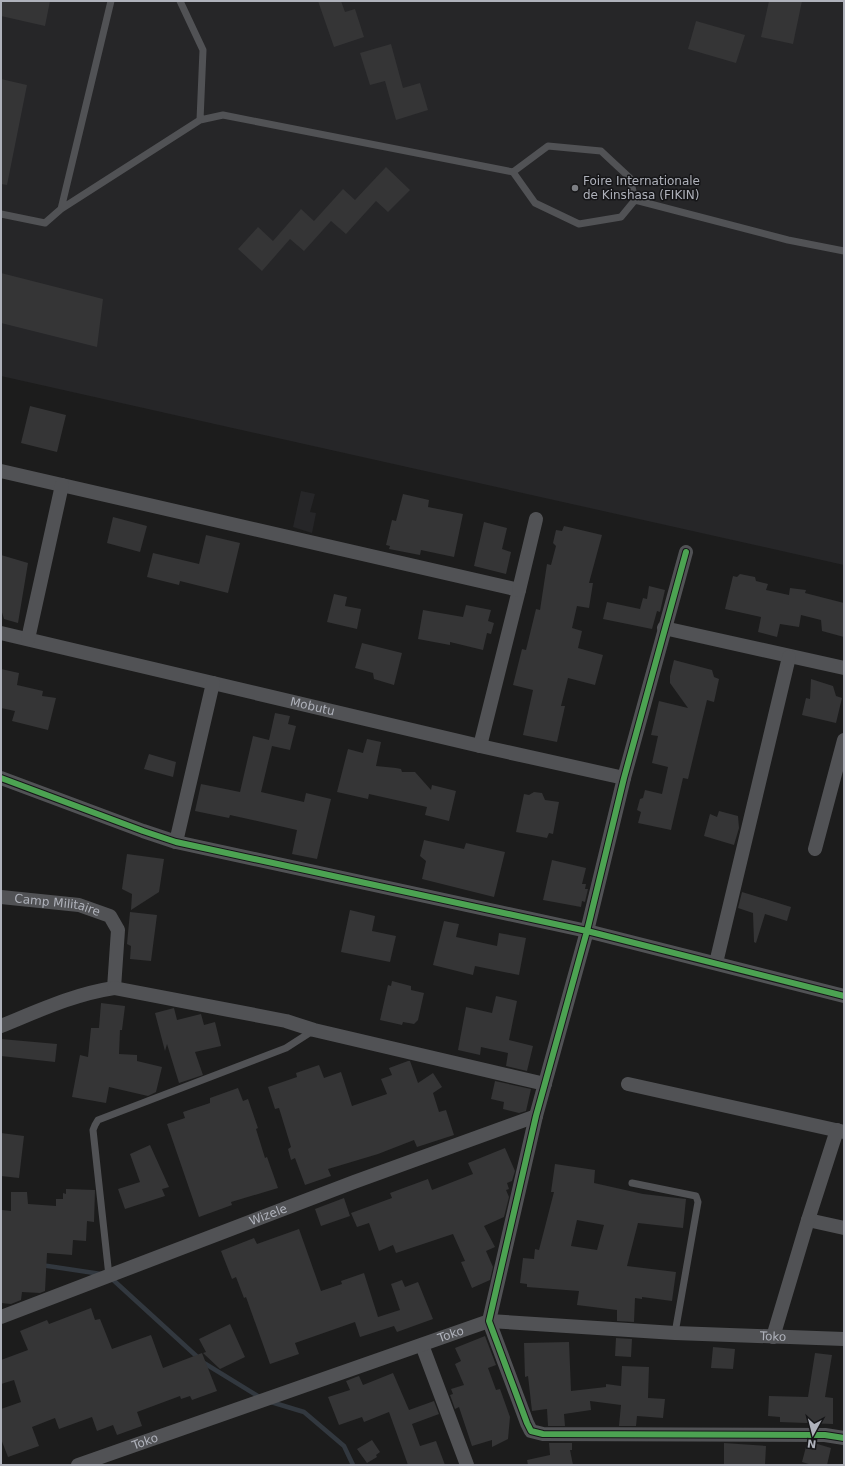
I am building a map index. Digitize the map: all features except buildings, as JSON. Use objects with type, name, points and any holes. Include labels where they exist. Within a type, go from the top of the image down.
[{"type":"street","points":[[1,471],[519,590]]},
{"type":"street","points":[[28,639],[62,484]]},
{"type":"street","points":[[480,746],[536,519]]},
{"type":"street","points":[[686,552],[624,778],[587,931],[536,1116],[489,1321],[531,1431],[543,1434],[825,1435],[844,1438]]},
{"type":"street","points":[[664,628],[844,668]]},
{"type":"street","name":"Mobutu","points":[[1,633],[480,746],[624,778]]},
{"type":"street","points":[[716,964],[789,657]]},
{"type":"street","points":[[176,842],[213,683]]},
{"type":"street","points":[[815,849],[844,740]]},
{"type":"street","points":[[1,778],[176,842],[587,931],[844,996]]},
{"type":"street","name":"Camp Militaire","points":[[1,897],[79,905],[110,916],[118,930],[114,988]]},
{"type":"street","points":[[1,1026],[60,1002],[94,991],[114,988],[286,1022],[314,1030],[545,1084]]},
{"type":"street","points":[[628,1084],[840,1131],[808,1220],[774,1337]]},
{"type":"street","name":"Wizele","points":[[1,1317],[354,1182],[536,1116]]},
{"type":"street","points":[[808,1220],[844,1228]]},
{"type":"street","name":"Toko","points":[[78,1465],[489,1321],[674,1333],[844,1338]]},
{"type":"street","points":[[422,1345],[467,1465]]},
{"type":"lane","points":[[61,208],[111,1]]},
{"type":"lane","points":[[180,1],[203,50],[200,120]]},
{"type":"lane","points":[[1,214],[45,223],[61,208],[200,120],[223,115],[513,172],[535,203],[579,224],[621,217],[635,200]]},
{"type":"lane","points":[[513,172],[548,146],[600,151],[630,178],[635,200]]},
{"type":"lane","points":[[635,200],[788,240],[844,251]]},
{"type":"lane","points":[[109,1276],[93,1130],[94,1125],[98,1120],[286,1048],[314,1030]]},
{"type":"lane","points":[[632,1183],[696,1196],[698,1202],[674,1333]]},
{"type":"shaded area","name":"Foire Internationale de Kinshasa (FIKIN)","points":[[1,1],[844,1],[844,565],[1,376]]},
{"type":"shaded area","points":[[301,491],[315,494],[310,512],[316,513],[312,533],[293,527]]},
{"type":"waterway","points":[[41,1265],[101,1274]]},
{"type":"waterway","points":[[111,1278],[204,1363],[261,1398]]},
{"type":"waterway","points":[[271,1402],[304,1412],[344,1446],[353,1465]]},
{"type":"cycle path","points":[[686,552],[624,778],[587,931],[536,1116],[489,1321],[531,1431],[543,1434],[825,1435],[844,1438]]},
{"type":"cycle path","points":[[1,778],[176,842],[587,931],[844,996]]},
{"type":"place","name":"Foire Internationale de Kinshasa (FIKIN)","points":[[575,188]]}]
